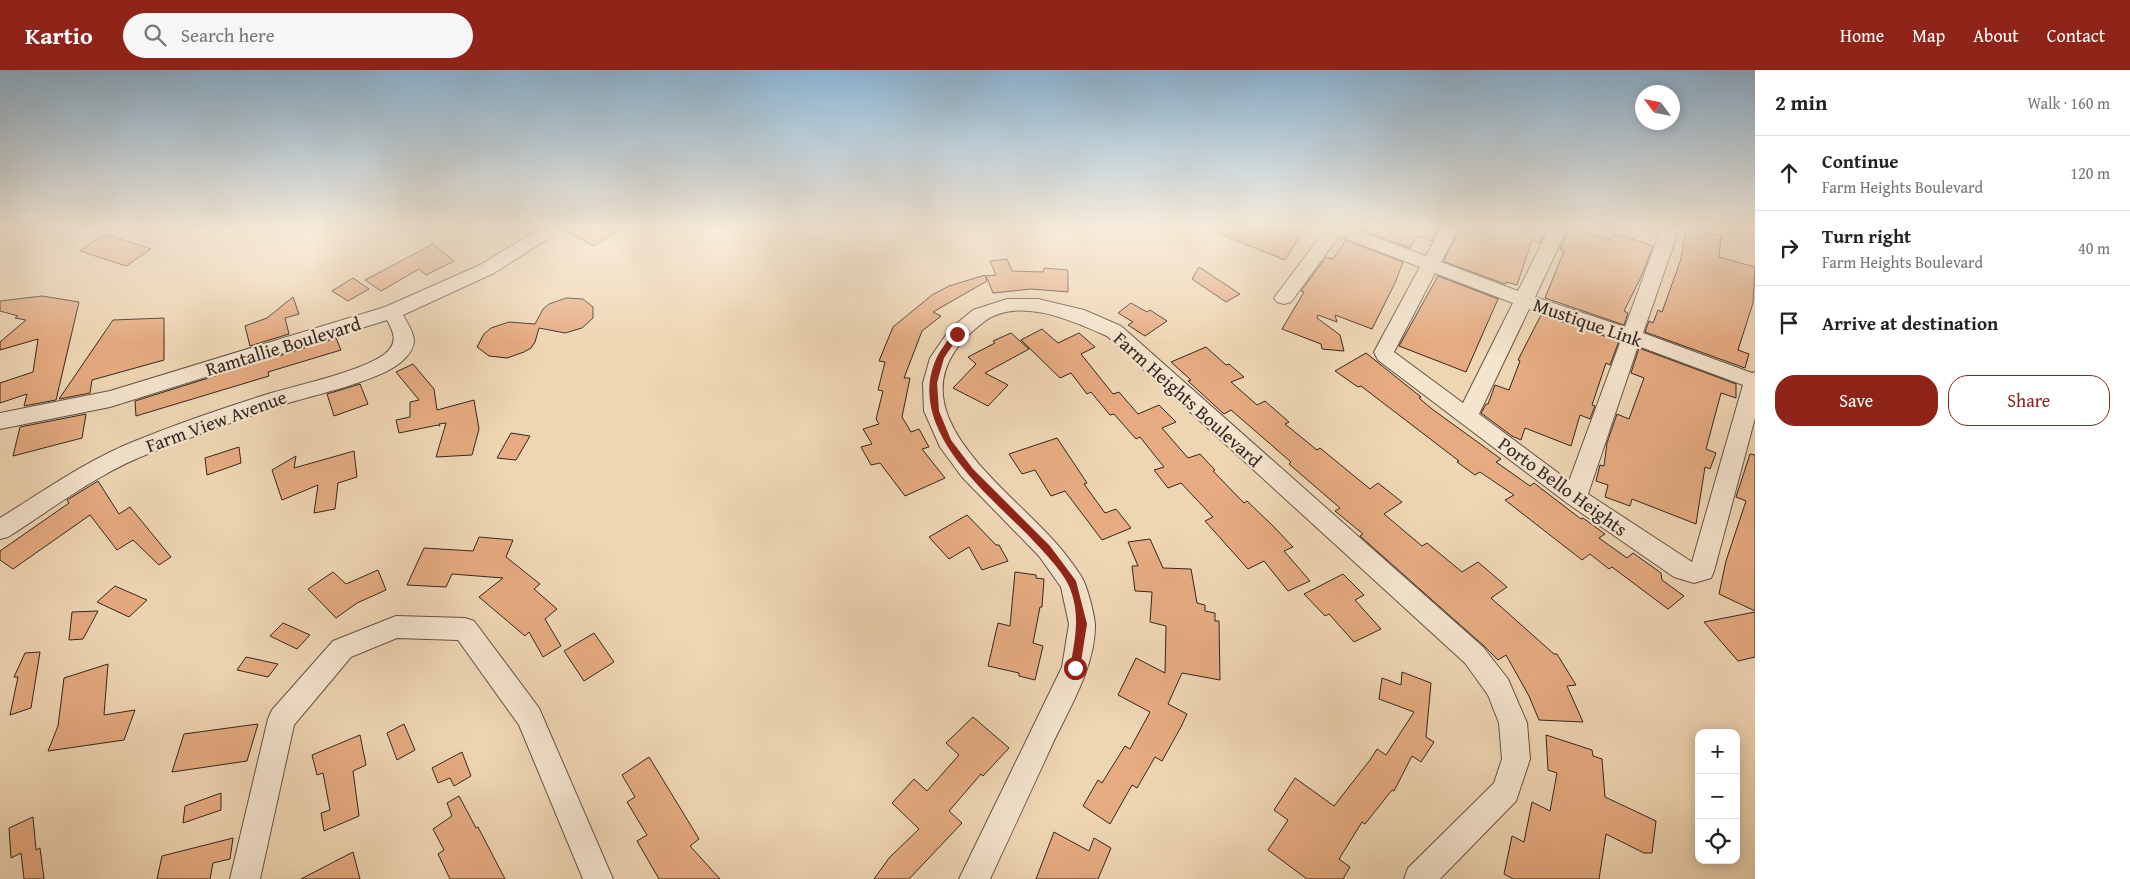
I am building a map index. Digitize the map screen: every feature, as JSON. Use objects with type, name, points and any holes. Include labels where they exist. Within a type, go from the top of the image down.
[{"type":"street","name":"Ramtallie Boulevard","points":[[0,421],[110,399],[299,342],[392,312],[489,267]]},
{"type":"street","points":[[1284,298],[1308,267]]},
{"type":"street","name":"Porto Bello Heights","points":[[1428,267],[1384,352],[1386,355],[1575,497],[1683,570],[1694,573],[1702,570],[1755,380]]},
{"type":"street","name":"Mustique Link","points":[[1434,267],[1523,300],[1755,380]]},
{"type":"street","points":[[1466,416],[1539,267]]},
{"type":"street","points":[[1575,497],[1657,267]]},
{"type":"street","name":"Farm Heights Boulevard","points":[[974,879],[1075,668],[1082,624],[1073,584],[1047,549],[970,471],[948,441],[935,411],[933,383],[940,358],[957,334],[980,315],[1007,305],[1038,305],[1077,315],[1114,331],[1474,655],[1499,688],[1513,723],[1516,759],[1506,791],[1419,879]]},
{"type":"street","name":"Farm View Avenue","points":[[0,530],[99,468],[142,447],[277,398],[366,372],[392,360],[404,345],[405,335],[392,312]]},
{"type":"street","points":[[245,879],[282,719],[342,649],[396,628],[465,629],[529,717],[598,879]]},
{"type":"building","points":[[390,267],[442,267],[426,275],[419,269],[381,291],[365,280]]},
{"type":"building","points":[[992,267],[1010,267],[1012,271],[1043,272],[1044,268],[1068,270],[1068,292],[1031,289],[993,293],[986,276],[996,275]]},
{"type":"building","points":[[1199,267],[1240,294],[1226,302],[1192,279]]},
{"type":"building","points":[[1319,267],[1401,267],[1372,329],[1335,315],[1337,322],[1318,315],[1317,318],[1340,335],[1344,351],[1322,349],[1321,344],[1282,329],[1304,292],[1301,291]]},
{"type":"building","points":[[1458,267],[1523,267],[1517,285],[1506,282],[1505,284]]},
{"type":"building","points":[[1558,267],[1645,267],[1624,311],[1628,313],[1624,325],[1545,298]]},
{"type":"building","points":[[1678,267],[1755,267],[1753,303],[1738,350],[1749,354],[1745,368],[1645,332],[1649,321],[1653,323],[1658,310],[1662,312]]},
{"type":"building","points":[[985,275],[987,281],[933,312],[941,316],[922,331],[904,378],[910,378],[902,417],[911,432],[919,429],[929,447],[922,449],[945,478],[905,496],[880,463],[871,465],[861,447],[872,444],[863,429],[879,424],[876,419],[883,391],[878,390],[885,362],[879,361],[893,327],[932,295],[949,286]]},
{"type":"building","points":[[1438,276],[1498,299],[1466,372],[1399,346]]},
{"type":"building","points":[[353,278],[369,289],[348,301],[332,291]]},
{"type":"building","points":[[42,296],[79,302],[56,400],[24,406],[27,394],[0,403],[0,383],[33,372],[38,339],[0,350],[0,342],[26,320],[15,318],[18,316],[0,311],[0,301]]},
{"type":"building","points":[[293,297],[299,314],[285,318],[289,334],[250,346],[245,326],[267,318]]},
{"type":"building","points":[[566,298],[583,299],[593,307],[593,318],[582,328],[565,333],[539,328],[531,348],[507,358],[489,356],[477,347],[484,334],[491,328],[509,322],[535,324],[543,309],[549,304]]},
{"type":"building","points":[[1131,303],[1147,312],[1150,310],[1167,321],[1145,336],[1128,325],[1133,322],[1118,313]]},
{"type":"building","points":[[1541,315],[1619,341],[1610,365],[1606,363],[1592,405],[1595,406],[1590,419],[1580,415],[1571,446],[1525,428],[1521,440],[1512,436],[1481,413],[1486,404],[1488,404],[1495,385],[1509,390],[1520,361],[1518,360]]},
{"type":"building","points":[[164,318],[164,360],[92,380],[90,393],[59,399],[113,320]]},
{"type":"building","points":[[1042,329],[1058,343],[1079,333],[1095,347],[1081,354],[1113,394],[1119,392],[1138,414],[1159,405],[1176,422],[1162,428],[1188,458],[1200,454],[1215,470],[1213,471],[1244,503],[1247,501],[1273,526],[1293,547],[1284,551],[1310,581],[1288,591],[1264,561],[1248,569],[1205,521],[1213,517],[1181,483],[1168,488],[1154,470],[1164,467],[1140,437],[1136,439],[1114,414],[1110,415],[1091,392],[1087,394],[1071,373],[1060,378],[1021,340]]},
{"type":"building","points":[[1011,333],[1029,349],[985,373],[1008,385],[988,406],[953,388],[976,364],[968,357],[995,343],[993,341]]},
{"type":"building","points":[[336,338],[341,350],[268,372],[269,376],[136,416],[135,401]]},
{"type":"building","points":[[1206,347],[1226,365],[1229,364],[1244,377],[1231,382],[1257,405],[1265,401],[1289,422],[1285,424],[1317,450],[1320,448],[1370,489],[1378,483],[1402,502],[1384,514],[1422,546],[1427,543],[1462,572],[1478,562],[1507,587],[1491,598],[1554,654],[1557,654],[1576,685],[1567,686],[1583,722],[1539,720],[1529,696],[1506,655],[1498,660],[1360,536],[1363,534],[1335,511],[1340,508],[1289,464],[1291,462],[1231,410],[1224,414],[1188,381],[1191,380],[1171,362]]},
{"type":"building","points":[[1639,348],[1736,384],[1736,398],[1721,393],[1706,449],[1716,453],[1710,469],[1705,467],[1696,524],[1632,499],[1630,506],[1605,497],[1608,485],[1596,481],[1600,465],[1604,466],[1607,443],[1617,414],[1629,419],[1644,378],[1631,373]]},
{"type":"building","points":[[1366,353],[1421,397],[1419,398],[1432,409],[1501,459],[1496,462],[1530,486],[1534,483],[1581,519],[1583,518],[1605,534],[1599,538],[1627,558],[1633,553],[1661,573],[1662,580],[1684,596],[1668,609],[1612,567],[1609,569],[1590,554],[1582,560],[1505,500],[1514,495],[1480,472],[1475,475],[1361,386],[1358,387],[1335,371]]},
{"type":"building","points":[[413,364],[434,389],[437,410],[474,400],[479,429],[472,455],[436,457],[446,423],[439,424],[440,426],[399,433],[396,420],[410,417],[410,402],[419,400],[396,372]]},
{"type":"building","points":[[360,384],[368,404],[334,416],[327,394]]},
{"type":"building","points":[[86,414],[82,438],[13,456],[20,427]]},
{"type":"building","points":[[511,433],[530,436],[516,460],[497,458]]},
{"type":"building","points":[[1057,438],[1087,483],[1084,484],[1105,513],[1116,509],[1131,528],[1102,540],[1065,491],[1051,496],[1035,470],[1022,474],[1009,454]]},
{"type":"building","points":[[239,447],[241,463],[207,475],[205,458]]},
{"type":"building","points":[[354,451],[357,477],[338,483],[335,509],[314,513],[318,485],[282,500],[272,470],[296,456],[294,468]]},
{"type":"building","points":[[1750,454],[1755,455],[1755,611],[1719,594],[1726,561],[1746,501],[1736,497]]},
{"type":"building","points":[[98,481],[119,514],[130,507],[171,557],[159,565],[133,540],[117,550],[90,515],[13,569],[0,560],[0,551],[69,503],[67,500]]},
{"type":"building","points":[[967,515],[996,545],[999,545],[1008,561],[982,570],[969,547],[949,559],[929,537]]},
{"type":"building","points":[[479,537],[513,540],[506,557],[540,584],[534,589],[557,609],[545,619],[561,646],[543,657],[529,632],[525,636],[479,597],[503,578],[452,574],[446,587],[407,585],[424,548],[473,551]]},
{"type":"building","points":[[1150,539],[1163,568],[1191,569],[1197,603],[1205,605],[1205,611],[1215,613],[1215,621],[1219,621],[1220,680],[1182,673],[1168,704],[1187,714],[1181,727],[1162,761],[1155,757],[1137,788],[1132,785],[1110,824],[1083,806],[1098,780],[1102,783],[1125,746],[1130,749],[1150,712],[1118,695],[1136,658],[1165,673],[1166,626],[1150,622],[1152,592],[1135,591],[1132,566],[1138,566],[1128,542]]},
{"type":"building","points":[[378,570],[386,590],[357,603],[336,618],[308,589],[333,572],[346,584]]},
{"type":"building","points":[[1015,572],[1036,575],[1036,578],[1044,579],[1042,607],[1040,607],[1033,643],[1043,646],[1035,680],[1019,676],[1019,673],[988,666],[998,623],[1010,626]]},
{"type":"building","points":[[1343,574],[1364,595],[1355,600],[1381,629],[1354,642],[1329,614],[1325,616],[1304,594]]},
{"type":"building","points":[[115,586],[147,600],[129,617],[97,602]]},
{"type":"building","points":[[98,611],[83,639],[69,640],[72,612]]},
{"type":"building","points":[[1755,612],[1755,657],[1738,661],[1704,622]]},
{"type":"building","points":[[283,623],[310,635],[297,649],[270,636]]},
{"type":"building","points":[[594,633],[614,662],[584,681],[564,651]]},
{"type":"building","points":[[40,652],[31,708],[10,715],[18,677],[14,677],[25,653]]},
{"type":"building","points":[[246,657],[278,664],[268,677],[237,670]]},
{"type":"building","points":[[108,664],[104,715],[135,710],[124,740],[48,751],[58,726],[64,678]]},
{"type":"building","points":[[1402,672],[1431,683],[1426,737],[1434,742],[1421,762],[1412,756],[1394,791],[1392,790],[1365,824],[1362,822],[1339,859],[1350,867],[1343,879],[1307,879],[1268,850],[1288,820],[1274,810],[1295,778],[1334,806],[1377,749],[1386,755],[1414,712],[1379,699],[1382,678],[1401,685]]},
{"type":"building","points":[[973,717],[1009,748],[983,776],[981,774],[949,811],[962,823],[909,879],[874,879],[889,858],[919,829],[892,803],[914,779],[927,791],[959,755],[946,743]]},
{"type":"building","points":[[258,724],[247,761],[172,772],[184,734]]},
{"type":"building","points":[[404,724],[415,750],[397,760],[387,733]]},
{"type":"building","points":[[360,735],[366,765],[353,771],[359,816],[324,831],[321,813],[330,810],[323,773],[317,775],[312,755]]},
{"type":"building","points":[[1546,735],[1592,750],[1593,756],[1602,759],[1605,797],[1656,821],[1652,853],[1644,853],[1606,834],[1599,879],[1513,879],[1504,874],[1512,836],[1524,842],[1532,802],[1550,811],[1557,773],[1548,770]]},
{"type":"building","points":[[462,752],[471,776],[454,786],[450,778],[438,783],[432,768]]},
{"type":"building","points":[[649,757],[699,839],[690,846],[720,879],[659,879],[637,841],[647,835],[627,802],[635,797],[622,775]]},
{"type":"building","points":[[221,793],[221,810],[183,823],[185,806]]},
{"type":"building","points":[[459,796],[476,828],[478,827],[505,879],[450,879],[438,854],[444,850],[433,829],[452,816],[447,803]]},
{"type":"building","points":[[33,817],[36,850],[40,848],[44,879],[24,879],[21,853],[11,858],[9,828]]},
{"type":"building","points":[[1054,832],[1089,851],[1094,838],[1111,848],[1098,879],[1036,879]]},
{"type":"building","points":[[233,838],[230,859],[213,863],[210,879],[157,879],[162,856]]},
{"type":"building","points":[[353,852],[360,879],[301,879]]},
{"type":"route","points":[[957,334],[940,358],[933,383],[935,411],[948,441],[970,471],[1047,549],[1073,584],[1082,624],[1075,668]]}]
